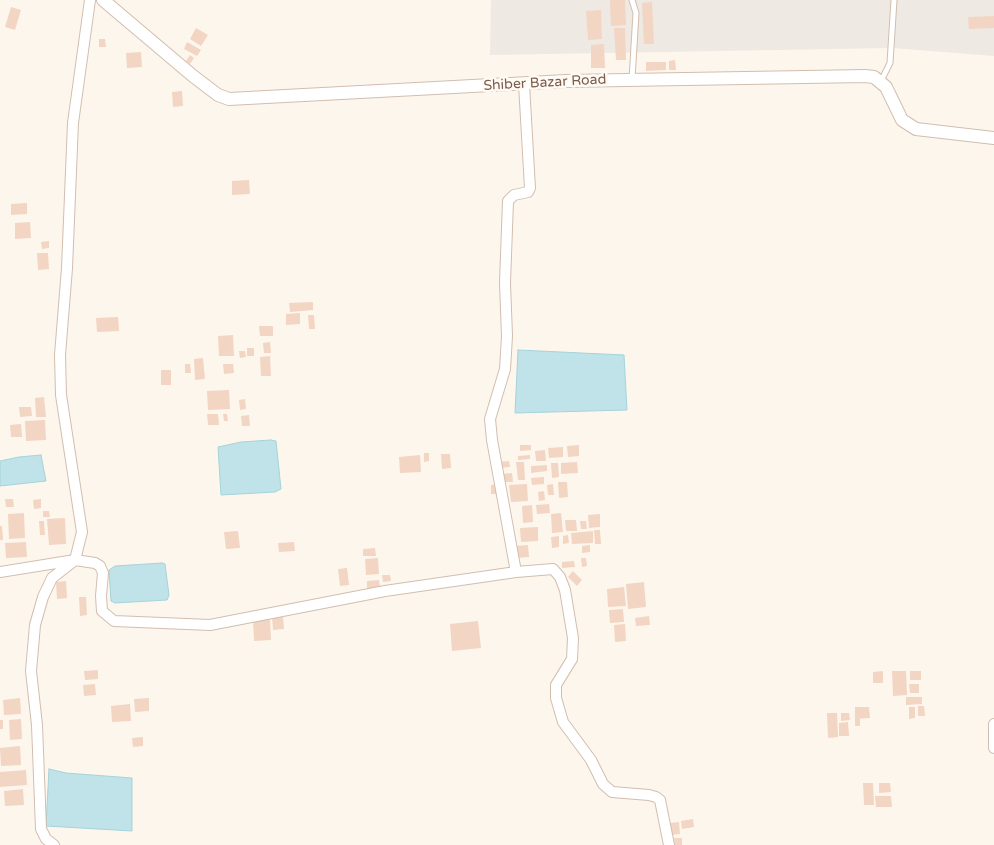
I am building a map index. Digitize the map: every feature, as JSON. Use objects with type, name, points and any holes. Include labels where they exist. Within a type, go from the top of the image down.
[{"type":"street","points":[[54,845],[46,839],[41,830],[37,725],[31,671],[36,625],[43,597],[52,578],[75,560],[82,532],[62,403],[60,355],[67,268],[73,124],[90,0]]},
{"type":"street","name":"Shiber Bazar Road","points":[[103,0],[193,76],[218,95],[229,99],[632,79],[865,76],[874,77],[881,81]]},
{"type":"street","points":[[881,81],[886,87],[902,120],[916,129],[994,138]]},
{"type":"street","points":[[516,572],[492,440],[490,419],[505,369],[505,283],[508,201],[514,195],[528,192],[530,188],[524,84]]},
{"type":"street","points":[[0,572],[75,560],[95,563],[100,566],[103,581],[102,611],[114,621],[121,623],[210,625],[385,591],[516,572],[553,569],[560,577],[565,590],[573,638],[572,659],[556,685],[556,698],[563,722],[591,760],[603,784],[612,792],[650,795],[660,800],[668,845]]},
{"type":"street","points":[[994,724],[994,748]]},
{"type":"lane","points":[[632,0],[636,13],[632,79]]},
{"type":"lane","points":[[881,81],[890,63],[894,0]]},
{"type":"shaded area","points":[[491,0],[994,0],[994,56],[892,48],[490,55]]},
{"type":"water","points":[[518,350],[624,355],[627,410],[515,413]]},
{"type":"water","points":[[276,441],[281,489],[275,492],[221,495],[218,447],[241,442]]},
{"type":"water","points":[[41,455],[46,481],[0,486],[0,461]]},
{"type":"water","points":[[165,564],[169,595],[167,600],[115,603],[111,601],[109,570],[115,566]]},
{"type":"water","points":[[49,769],[66,773],[132,778],[132,831],[46,826]]},
{"type":"building","points":[[610,0],[625,0],[626,25],[611,26]]},
{"type":"building","points":[[652,2],[654,44],[644,44],[642,3]]},
{"type":"building","points":[[11,7],[21,10],[15,30],[5,27]]},
{"type":"building","points":[[601,10],[602,39],[588,40],[586,11]]},
{"type":"building","points":[[994,16],[994,28],[969,29],[968,17]]},
{"type":"building","points":[[196,28],[208,35],[201,46],[190,39]]},
{"type":"building","points":[[614,28],[625,28],[626,60],[616,60]]},
{"type":"building","points":[[99,39],[105,39],[106,47],[99,47]]},
{"type":"building","points":[[187,42],[201,50],[197,56],[184,49]]},
{"type":"building","points":[[604,44],[605,68],[591,68],[591,45]]},
{"type":"building","points":[[141,52],[142,67],[127,68],[126,53]]},
{"type":"building","points":[[190,55],[194,58],[190,64],[186,61]]},
{"type":"building","points":[[675,60],[676,70],[669,70],[669,61]]},
{"type":"building","points":[[646,62],[666,62],[666,70],[646,71]]},
{"type":"building","points":[[182,91],[183,106],[173,107],[172,92]]},
{"type":"building","points":[[249,180],[250,194],[232,195],[232,181]]},
{"type":"building","points":[[27,203],[27,214],[11,215],[11,204]]},
{"type":"building","points":[[30,222],[31,238],[15,239],[15,223]]},
{"type":"building","points":[[49,241],[49,248],[42,249],[41,242]]},
{"type":"building","points":[[37,253],[48,253],[49,269],[38,270]]},
{"type":"building","points":[[313,302],[313,310],[290,312],[289,303]]},
{"type":"building","points":[[300,313],[300,324],[286,325],[286,314]]},
{"type":"building","points":[[308,315],[314,315],[315,329],[309,329]]},
{"type":"building","points":[[118,317],[119,331],[97,332],[96,318]]},
{"type":"building","points":[[259,326],[273,326],[273,336],[260,336]]},
{"type":"building","points":[[233,335],[234,356],[219,356],[218,336]]},
{"type":"building","points":[[270,342],[271,353],[264,353],[263,343]]},
{"type":"building","points":[[247,348],[254,348],[254,356],[247,356]]},
{"type":"building","points":[[239,351],[245,351],[246,357],[240,358]]},
{"type":"building","points":[[270,356],[271,376],[261,376],[260,357]]},
{"type":"building","points":[[203,358],[205,379],[195,380],[194,359]]},
{"type":"building","points":[[185,364],[190,364],[191,373],[185,373]]},
{"type":"building","points":[[223,364],[233,364],[234,373],[224,374]]},
{"type":"building","points":[[161,370],[171,370],[171,385],[161,385]]},
{"type":"building","points":[[229,390],[230,409],[208,410],[207,391]]},
{"type":"building","points":[[44,397],[46,417],[36,417],[35,398]]},
{"type":"building","points":[[245,399],[246,409],[240,410],[239,400]]},
{"type":"building","points":[[19,407],[31,407],[32,416],[20,417]]},
{"type":"building","points":[[207,414],[218,414],[219,425],[208,425]]},
{"type":"building","points":[[223,414],[227,414],[228,421],[224,421]]},
{"type":"building","points":[[249,415],[250,426],[242,426],[241,416]]},
{"type":"building","points":[[45,420],[46,440],[26,441],[25,421]]},
{"type":"building","points":[[21,424],[22,437],[11,437],[10,425]]},
{"type":"building","points":[[520,445],[531,445],[531,450],[520,451]]},
{"type":"building","points":[[579,445],[579,456],[568,457],[567,446]]},
{"type":"building","points":[[563,447],[563,457],[549,458],[548,448]]},
{"type":"building","points":[[545,450],[546,461],[536,461],[535,451]]},
{"type":"building","points":[[424,453],[429,453],[429,461],[424,462]]},
{"type":"building","points":[[441,454],[450,454],[451,468],[442,469]]},
{"type":"building","points":[[420,455],[421,472],[400,473],[399,457]]},
{"type":"building","points":[[530,455],[530,459],[518,460],[518,456]]},
{"type":"building","points":[[509,461],[510,467],[499,468],[499,462]]},
{"type":"building","points":[[516,462],[524,462],[525,480],[518,480]]},
{"type":"building","points":[[577,462],[578,473],[561,474],[561,463]]},
{"type":"building","points":[[551,463],[558,463],[559,477],[552,478]]},
{"type":"building","points":[[547,465],[547,471],[531,473],[531,466]]},
{"type":"building","points":[[512,473],[513,482],[501,482],[500,474]]},
{"type":"building","points":[[544,477],[544,484],[532,485],[531,478]]},
{"type":"building","points":[[558,482],[567,482],[568,497],[559,498]]},
{"type":"building","points":[[497,484],[498,494],[491,494],[491,485]]},
{"type":"building","points":[[527,484],[528,501],[511,502],[509,485]]},
{"type":"building","points":[[553,484],[554,495],[548,495],[547,485]]},
{"type":"building","points":[[544,491],[545,500],[539,501],[538,492]]},
{"type":"building","points":[[5,499],[13,499],[14,507],[6,507]]},
{"type":"building","points":[[41,499],[41,508],[34,509],[33,500]]},
{"type":"building","points":[[549,504],[550,513],[537,514],[536,505]]},
{"type":"building","points":[[532,505],[533,522],[523,523],[522,506]]},
{"type":"building","points":[[43,511],[49,511],[50,517],[43,517]]},
{"type":"building","points":[[24,513],[25,538],[9,539],[8,514]]},
{"type":"building","points":[[561,513],[563,532],[552,533],[551,514]]},
{"type":"building","points":[[600,514],[600,527],[589,528],[588,515]]},
{"type":"building","points":[[65,518],[66,544],[49,545],[47,519]]},
{"type":"building","points":[[565,520],[576,520],[577,531],[566,531]]},
{"type":"building","points":[[39,521],[44,521],[45,535],[40,535]]},
{"type":"building","points":[[580,521],[586,521],[587,529],[581,529]]},
{"type":"building","points":[[0,526],[2,526],[3,540],[0,540]]},
{"type":"building","points":[[538,527],[538,541],[521,542],[520,528]]},
{"type":"building","points":[[594,530],[600,530],[601,544],[595,544]]},
{"type":"building","points":[[238,531],[240,548],[226,549],[224,532]]},
{"type":"building","points":[[593,531],[593,543],[572,544],[571,533]]},
{"type":"building","points":[[568,535],[569,543],[563,544],[563,536]]},
{"type":"building","points":[[559,536],[559,547],[552,548],[551,537]]},
{"type":"building","points":[[26,542],[27,557],[6,558],[5,543]]},
{"type":"building","points":[[294,542],[295,551],[279,552],[278,543]]},
{"type":"building","points":[[528,545],[529,557],[516,558],[515,546]]},
{"type":"building","points":[[590,545],[590,552],[582,553],[582,546]]},
{"type":"building","points":[[375,548],[376,556],[363,556],[363,549]]},
{"type":"building","points":[[378,558],[379,574],[366,575],[365,559]]},
{"type":"building","points":[[581,558],[586,558],[587,566],[582,567]]},
{"type":"building","points":[[574,561],[575,567],[562,568],[562,562]]},
{"type":"building","points":[[347,568],[349,585],[340,586],[338,569]]},
{"type":"building","points":[[573,571],[582,580],[577,586],[568,577]]},
{"type":"building","points":[[382,575],[390,575],[391,581],[383,582]]},
{"type":"building","points":[[379,580],[380,588],[367,589],[367,581]]},
{"type":"building","points":[[66,581],[67,598],[57,599],[56,582]]},
{"type":"building","points":[[644,582],[646,607],[628,609],[626,584]]},
{"type":"building","points":[[624,587],[626,606],[608,607],[607,589]]},
{"type":"building","points":[[79,597],[86,597],[87,615],[80,616]]},
{"type":"building","points":[[623,609],[624,622],[610,623],[609,610]]},
{"type":"building","points":[[283,615],[284,629],[273,630],[272,616]]},
{"type":"building","points":[[649,616],[650,625],[636,626],[635,618]]},
{"type":"building","points":[[270,618],[271,640],[254,641],[253,619]]},
{"type":"building","points":[[478,621],[481,648],[452,651],[450,624]]},
{"type":"building","points":[[625,624],[626,641],[615,642],[614,625]]},
{"type":"building","points":[[98,670],[98,679],[85,680],[84,671]]},
{"type":"building","points":[[883,671],[883,683],[873,683],[873,672]]},
{"type":"building","points":[[892,671],[906,671],[907,695],[893,696]]},
{"type":"building","points":[[910,671],[921,671],[921,680],[910,680]]},
{"type":"building","points":[[95,684],[96,695],[84,696],[83,685]]},
{"type":"building","points":[[909,684],[919,684],[919,693],[910,693]]},
{"type":"building","points":[[906,697],[922,697],[922,704],[906,705]]},
{"type":"building","points":[[20,698],[21,714],[4,715],[3,700]]},
{"type":"building","points":[[149,698],[149,711],[135,712],[134,699]]},
{"type":"building","points":[[130,704],[131,721],[112,722],[111,706]]},
{"type":"building","points":[[918,706],[924,706],[925,716],[918,716]]},
{"type":"building","points":[[855,707],[869,707],[870,718],[855,719]]},
{"type":"building","points":[[909,707],[915,707],[915,718],[909,719]]},
{"type":"building","points":[[827,713],[837,713],[838,737],[828,738]]},
{"type":"building","points":[[841,713],[849,713],[850,720],[841,721]]},
{"type":"building","points":[[21,719],[22,739],[10,740],[9,720]]},
{"type":"building","points":[[855,719],[860,719],[860,726],[855,726]]},
{"type":"building","points":[[0,720],[3,720],[3,729],[0,729]]},
{"type":"building","points":[[848,722],[849,736],[839,736],[839,723]]},
{"type":"building","points":[[143,737],[143,746],[133,747],[132,738]]},
{"type":"building","points":[[20,746],[21,765],[1,766],[0,748]]},
{"type":"building","points":[[26,770],[27,785],[0,787],[0,772]]},
{"type":"building","points":[[863,783],[873,783],[874,805],[864,805]]},
{"type":"building","points":[[879,783],[890,783],[891,792],[879,793]]},
{"type":"building","points":[[23,789],[24,805],[5,806],[4,791]]},
{"type":"building","points":[[875,796],[891,796],[892,807],[876,807]]},
{"type":"building","points":[[693,819],[694,827],[682,829],[681,821]]},
{"type":"building","points":[[679,822],[680,834],[671,835],[670,823]]},
{"type":"building","points":[[674,838],[682,838],[682,845],[675,845]]}]
